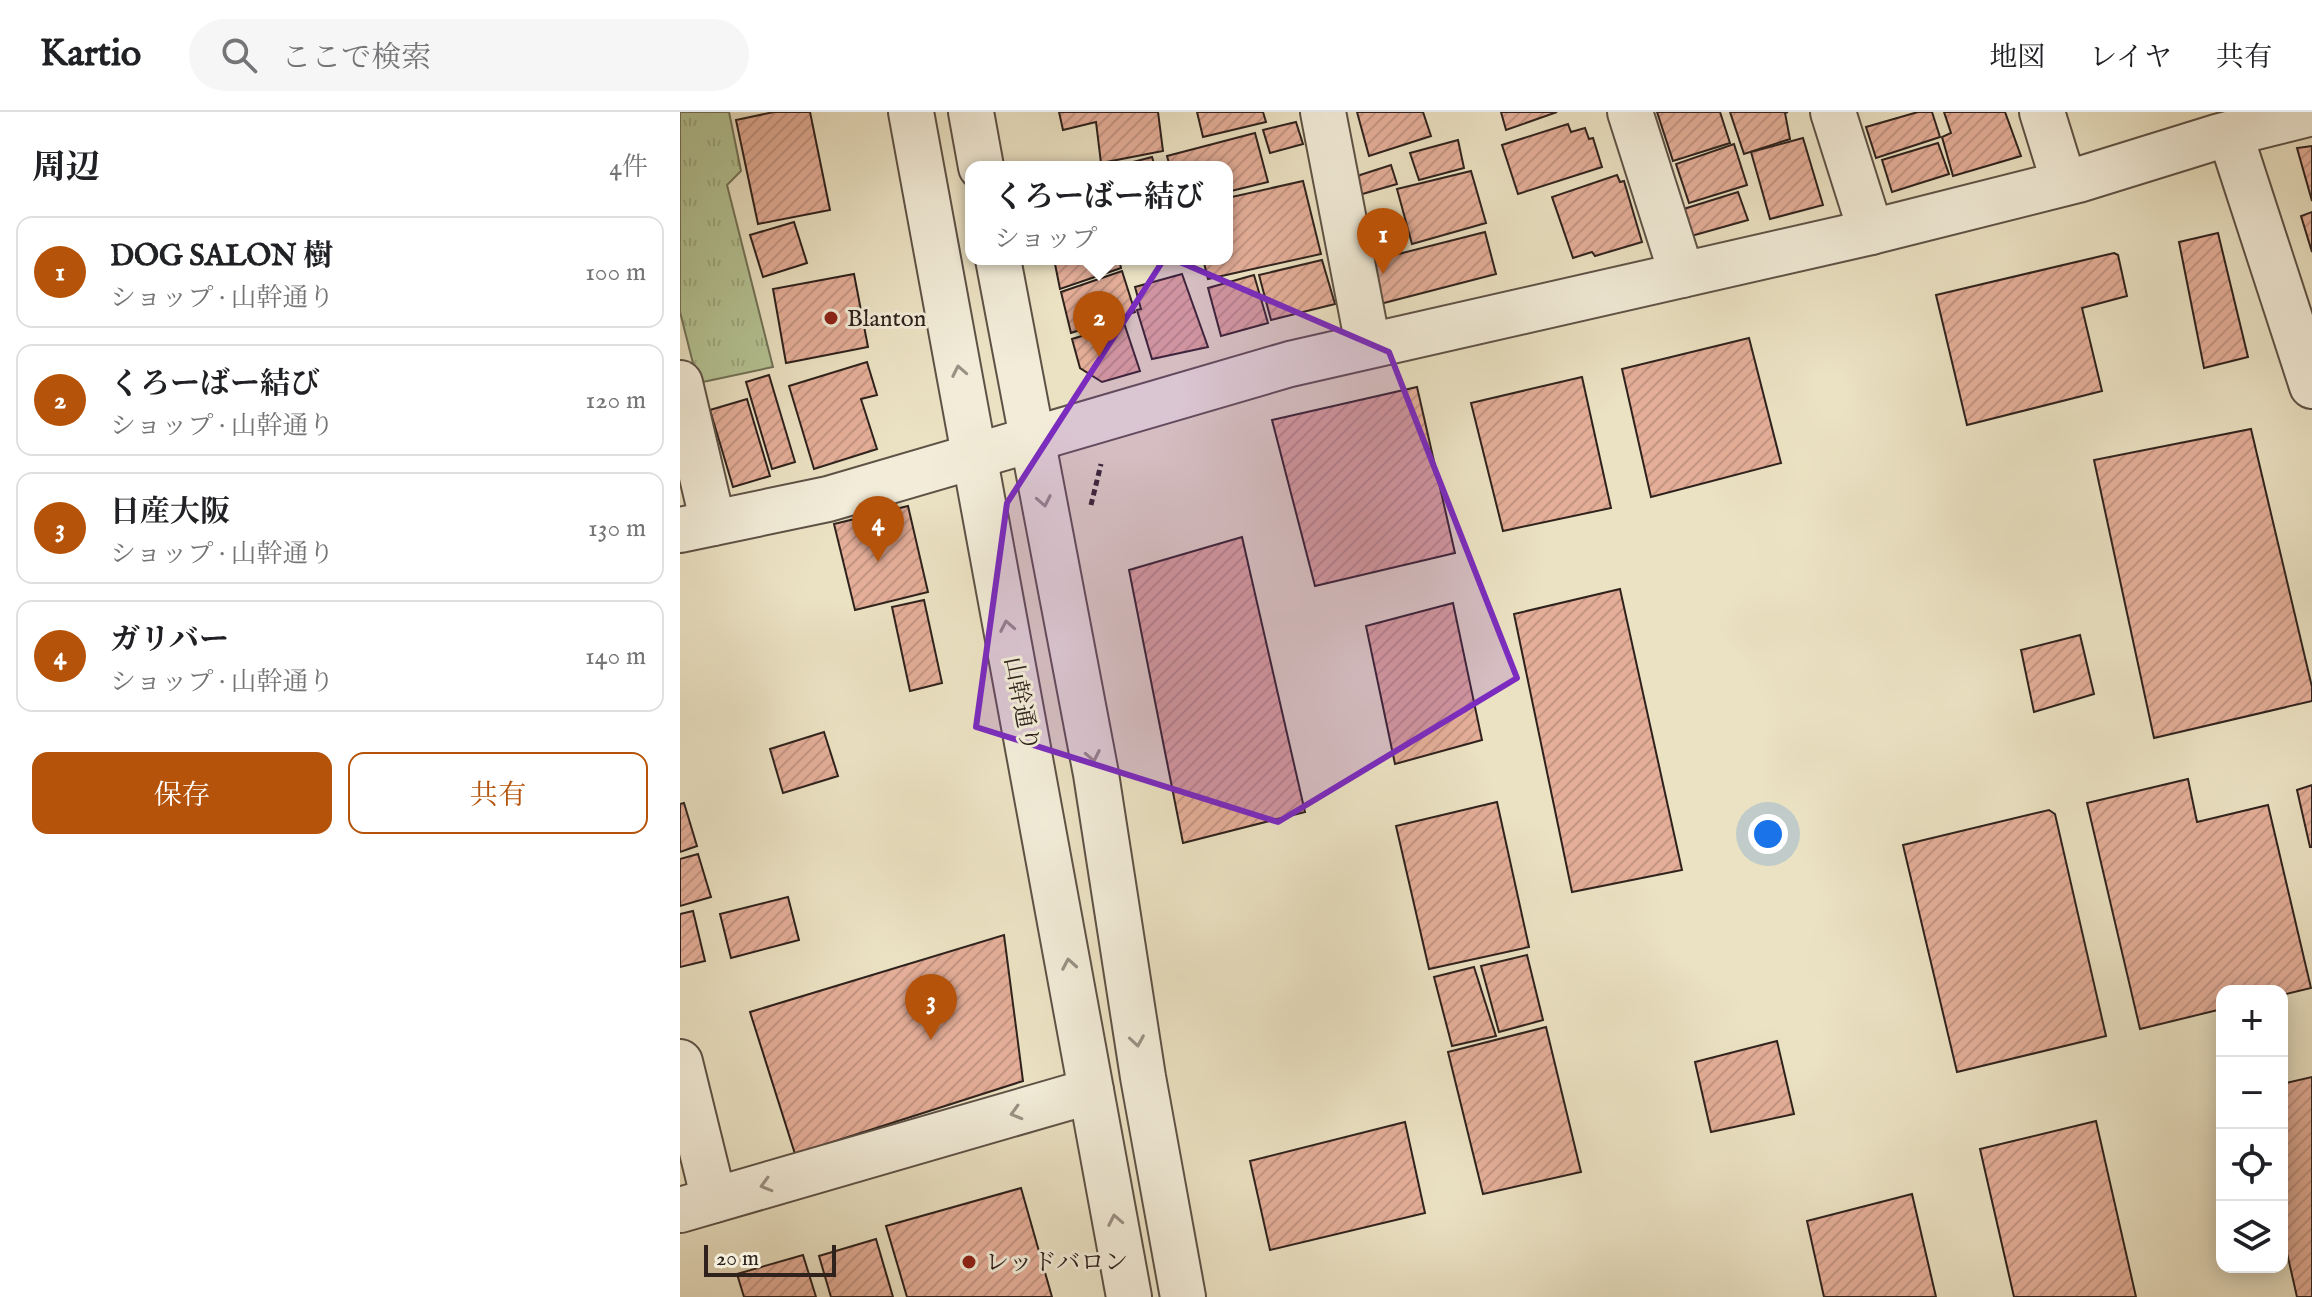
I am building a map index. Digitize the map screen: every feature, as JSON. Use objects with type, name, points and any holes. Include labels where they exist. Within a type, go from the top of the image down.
[{"type":"street","name":"山幹通り","points":[[911,112],[1129,1297]]},
{"type":"street","points":[[971,112],[980,161]]},
{"type":"street","points":[[1323,112],[1368,345]]},
{"type":"street","points":[[1630,112],[1682,275]]},
{"type":"street","points":[[1833,112],[1871,232]]},
{"type":"street","points":[[2042,112],[2064,183]]},
{"type":"street","points":[[680,383],[697,527],[828,499],[1209,387],[1368,345],[1871,232],[2064,183],[2243,125],[2312,113]]},
{"type":"street","points":[[2243,125],[2300,310],[2312,386]]},
{"type":"street","points":[[999,265],[1096,774],[1143,1077],[1183,1297]]},
{"type":"street","points":[[680,1062],[697,1205],[1091,1091]]},
{"type":"highlighted area","points":[[1166,256],[1389,352],[1517,678],[1278,822],[976,727],[1007,503]]},
{"type":"green space","points":[[680,112],[729,112],[741,171],[727,185],[773,367],[698,383],[680,312]]},
{"type":"building","points":[[774,112],[810,112],[830,210],[758,224],[736,120]]},
{"type":"building","points":[[1059,112],[1158,112],[1163,151],[1101,161],[1096,122],[1063,130]]},
{"type":"building","points":[[1197,112],[1263,112],[1266,122],[1203,137]]},
{"type":"building","points":[[1357,112],[1423,112],[1431,136],[1369,156]]},
{"type":"building","points":[[1501,112],[1557,112],[1506,130]]},
{"type":"building","points":[[1657,112],[1720,112],[1730,143],[1673,161]]},
{"type":"building","points":[[1730,112],[1788,112],[1785,113],[1790,139],[1744,154]]},
{"type":"building","points":[[1918,112],[1932,112],[1940,137],[1876,158],[1866,127]]},
{"type":"building","points":[[1944,112],[2005,112],[2021,156],[1953,176],[1942,137],[1951,133]]},
{"type":"building","points":[[1296,122],[1303,144],[1270,153],[1263,130]]},
{"type":"building","points":[[1568,124],[1571,132],[1585,128],[1589,139],[1593,138],[1602,167],[1518,194],[1502,145]]},
{"type":"building","points":[[1255,133],[1268,182],[1233,191],[1233,161],[1168,161],[1167,156]]},
{"type":"building","points":[[1803,138],[1823,205],[1770,219],[1751,152]]},
{"type":"building","points":[[1458,140],[1464,168],[1419,180],[1410,153]]},
{"type":"building","points":[[1938,143],[1949,174],[1892,192],[1882,160]]},
{"type":"building","points":[[1734,144],[1747,185],[1689,203],[1676,164]]},
{"type":"building","points":[[2312,146],[2312,201],[2297,148]]},
{"type":"building","points":[[1391,165],[1397,184],[1359,195],[1354,177]]},
{"type":"building","points":[[1471,171],[1486,223],[1412,244],[1397,189]]},
{"type":"building","points":[[1617,175],[1620,182],[1624,181],[1642,242],[1595,256],[1592,252],[1573,258],[1552,197]]},
{"type":"building","points":[[1303,181],[1321,254],[1208,279],[1204,265],[1233,265],[1233,197]]},
{"type":"building","points":[[1738,192],[1748,220],[1684,238],[1674,212]]},
{"type":"building","points":[[2312,212],[2312,252],[2301,216]]},
{"type":"building","points":[[794,222],[807,263],[763,277],[750,235]]},
{"type":"building","points":[[1485,232],[1496,274],[1380,304],[1367,262]]},
{"type":"building","points":[[2218,233],[2248,357],[2204,368],[2179,242]]},
{"type":"building","points":[[2114,253],[2118,255],[2127,296],[2082,308],[2102,391],[1967,425],[1936,295]]},
{"type":"building","points":[[1322,260],[1335,304],[1271,320],[1259,275]]},
{"type":"building","points":[[1055,265],[1120,265],[1121,268],[1060,289]]},
{"type":"building","points":[[1122,271],[1135,312],[1071,333],[1061,292]]},
{"type":"building","points":[[854,274],[868,347],[786,363],[773,289]]},
{"type":"building","points":[[1182,274],[1208,347],[1152,359],[1137,310],[1141,309],[1135,287]]},
{"type":"building","points":[[1254,275],[1268,323],[1221,336],[1208,288]]},
{"type":"building","points":[[1124,323],[1140,371],[1102,382],[1080,368],[1072,339]]},
{"type":"building","points":[[1749,338],[1781,463],[1651,497],[1622,369]]},
{"type":"building","points":[[867,362],[877,395],[861,399],[877,449],[814,469],[789,386]]},
{"type":"building","points":[[769,375],[795,462],[772,469],[746,382]]},
{"type":"building","points":[[1582,377],[1611,508],[1503,531],[1471,403]]},
{"type":"building","points":[[1417,387],[1455,553],[1315,586],[1272,420]]},
{"type":"building","points":[[747,399],[770,476],[733,487],[710,410]]},
{"type":"building","points":[[2251,429],[2312,687],[2312,701],[2154,738],[2094,460]]},
{"type":"building","points":[[908,506],[928,592],[855,610],[834,524]]},
{"type":"building","points":[[1242,537],[1305,812],[1183,843],[1129,570]]},
{"type":"building","points":[[1620,589],[1682,870],[1572,892],[1514,614]]},
{"type":"building","points":[[924,600],[942,683],[910,691],[892,607]]},
{"type":"building","points":[[1453,603],[1482,740],[1395,764],[1366,626]]},
{"type":"building","points":[[2080,635],[2094,694],[2034,712],[2021,650]]},
{"type":"building","points":[[824,732],[838,776],[783,793],[770,749]]},
{"type":"building","points":[[2188,779],[2197,822],[2268,805],[2311,988],[2288,994],[2288,985],[2216,985],[2216,1010],[2140,1029],[2087,803]]},
{"type":"building","points":[[2312,785],[2312,847],[2310,847],[2297,790]]},
{"type":"building","points":[[1497,802],[1529,947],[1429,969],[1396,826]]},
{"type":"building","points":[[684,803],[697,846],[680,852],[680,804]]},
{"type":"building","points":[[2049,810],[2055,814],[2106,1036],[1957,1072],[1903,845]]},
{"type":"building","points":[[698,854],[711,897],[680,906],[680,859]]},
{"type":"building","points":[[788,897],[799,940],[731,958],[720,914]]},
{"type":"building","points":[[693,911],[705,961],[680,967],[680,914]]},
{"type":"building","points":[[1004,935],[1023,1081],[795,1154],[750,1012]]},
{"type":"building","points":[[1527,955],[1543,1020],[1499,1032],[1481,966]]},
{"type":"building","points":[[1474,967],[1496,1036],[1452,1046],[1434,977]]},
{"type":"building","points":[[1546,1027],[1581,1172],[1483,1194],[1448,1052]]},
{"type":"building","points":[[1777,1041],[1794,1114],[1711,1132],[1695,1062]]},
{"type":"building","points":[[2312,1077],[2312,1297],[2297,1297],[2288,1257],[2288,1083]]},
{"type":"building","points":[[2096,1121],[2136,1297],[2014,1297],[1980,1149]]},
{"type":"building","points":[[1405,1122],[1425,1213],[1270,1250],[1250,1161]]},
{"type":"building","name":"レッドバロン","points":[[1021,1188],[1052,1297],[907,1297],[886,1226]]},
{"type":"building","points":[[1912,1194],[1936,1297],[1824,1297],[1807,1221]]},
{"type":"building","points":[[876,1239],[893,1297],[831,1297],[819,1256]]},
{"type":"building","points":[[803,1255],[816,1297],[744,1297],[737,1274]]},
{"type":"place","name":"DOG SALON 樹","points":[[1383,274]]},
{"type":"place","name":"Blanton","points":[[831,318]]},
{"type":"place","name":"くろーばー結び","points":[[1099,357]]},
{"type":"place","name":"ガリバー","points":[[878,562]]},
{"type":"place","name":"日産大阪","points":[[931,1040]]},
{"type":"place","name":"レッドバロン","points":[[969,1262]]}]
